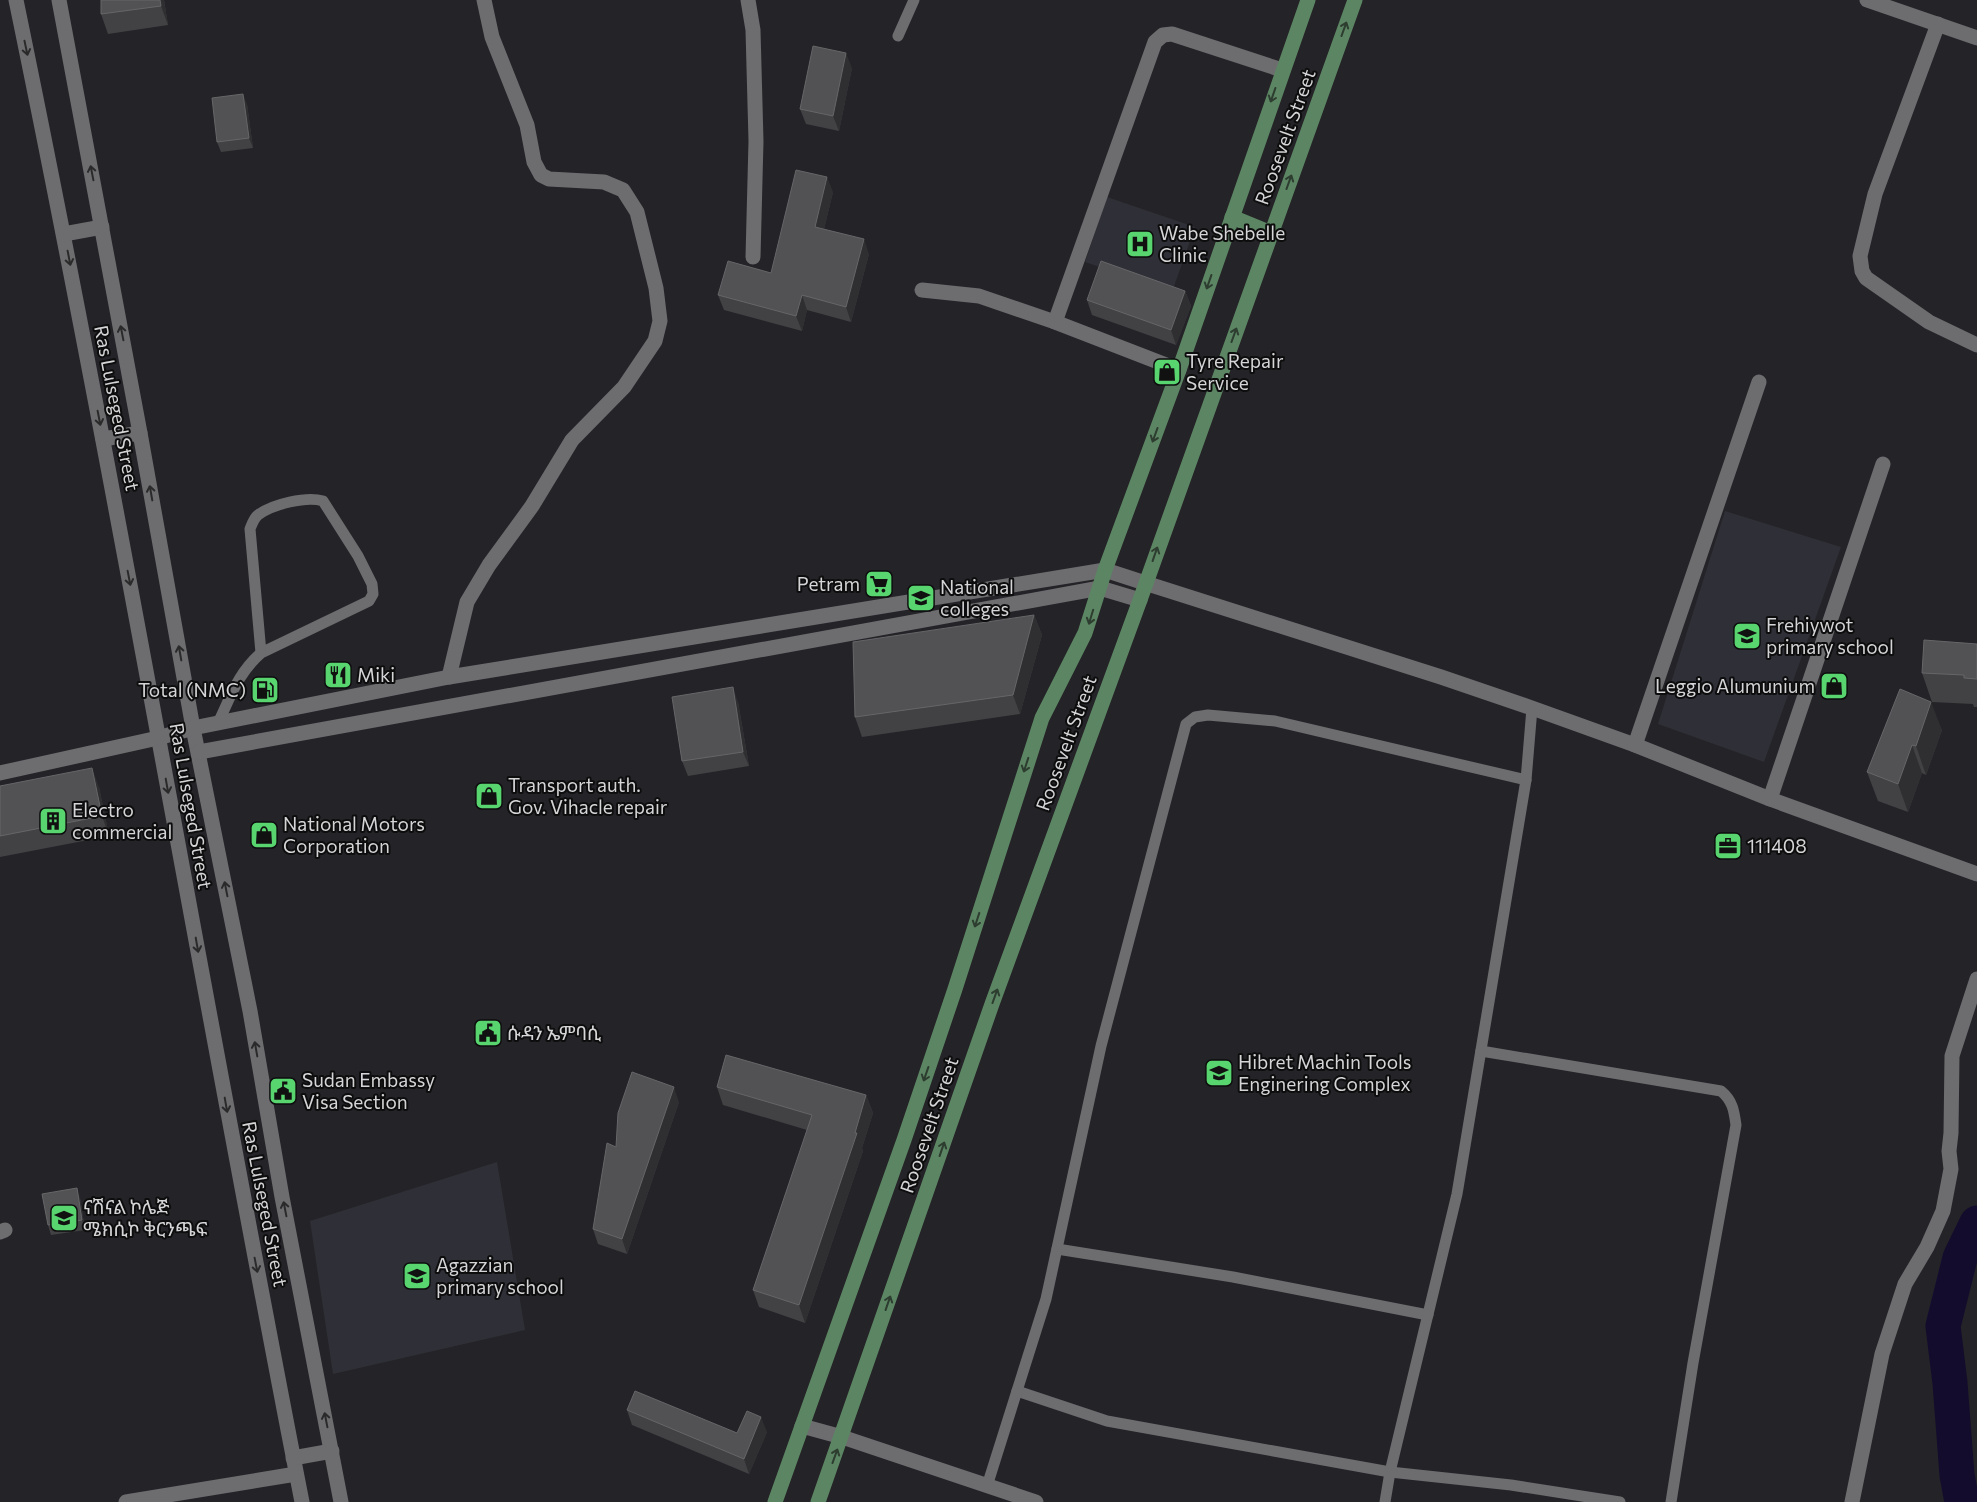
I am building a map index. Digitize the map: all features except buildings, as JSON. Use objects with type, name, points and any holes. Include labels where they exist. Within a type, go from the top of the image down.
[{"type":"main road","name":"Roosevelt Street","points":[[776,1502],[955,989],[1042,718],[1086,633],[1105,570],[1179,370],[1282,70],[1308,0]]},
{"type":"main road","name":"Roosevelt Street","points":[[818,1502],[992,1004],[1140,600],[1355,0]]},
{"type":"main road","points":[[1232,217],[1271,233]]},
{"type":"street","name":"Ras Lulseged Street","points":[[16,0],[64,234],[244,1204],[302,1502]]},
{"type":"street","name":"Ras Lulseged Street","points":[[59,0],[193,728],[250,1011],[282,1197],[341,1502]]},
{"type":"street","points":[[448,677],[467,602],[489,566],[532,506],[572,440],[624,387],[655,341],[660,321],[656,288],[637,212],[623,190],[604,182],[549,179],[541,175],[537,169],[527,125],[492,37],[484,0]]},
{"type":"street","points":[[748,0],[753,30],[756,141],[753,257]]},
{"type":"street","points":[[1867,0],[1977,38]]},
{"type":"street","points":[[1938,24],[1875,194],[1860,256],[1862,271],[1866,278],[1929,322],[1977,345]]},
{"type":"street","points":[[1055,322],[1156,42],[1163,35],[1172,34],[1282,70]]},
{"type":"street","points":[[64,234],[102,227]]},
{"type":"street","points":[[922,290],[979,296],[1055,322],[1179,370]]},
{"type":"street","points":[[1635,745],[1759,382]]},
{"type":"street","points":[[103,439],[140,433]]},
{"type":"street","points":[[1770,798],[1883,464]]},
{"type":"street","points":[[0,773],[158,738],[193,728],[448,677],[1105,570],[1441,677],[1532,708],[1977,874]]},
{"type":"street","points":[[199,752],[1100,588],[1140,600]]},
{"type":"street","points":[[1852,1502],[1882,1354],[1905,1284],[1927,1247],[1945,1204],[1951,1169],[1949,1151],[1952,1056],[1977,979]]},
{"type":"street","points":[[802,1426],[842,1437],[1036,1502]]},
{"type":"street","points":[[294,1458],[332,1451]]},
{"type":"street","points":[[126,1502],[296,1474]]},
{"type":"lane","points":[[898,36],[914,0]]},
{"type":"lane","points":[[218,723],[239,678],[247,665],[261,653],[369,601],[373,594],[372,584],[358,556],[324,501],[314,498],[290,501],[259,514],[250,529],[261,653]]},
{"type":"lane","points":[[1385,1502],[1390,1472],[1457,1194],[1526,780],[1532,708]]},
{"type":"lane","points":[[987,1486],[1046,1299],[1100,1046],[1186,724],[1195,717],[1208,715],[1275,721],[1526,780]]},
{"type":"lane","points":[[1481,1051],[1721,1091],[1727,1096],[1734,1108],[1736,1125],[1671,1502]]},
{"type":"lane","points":[[1057,1249],[1233,1277],[1428,1315]]},
{"type":"lane","points":[[1017,1391],[1107,1421],[1390,1472],[1511,1485],[1620,1502]]},
{"type":"shaded area","name":"Wabe Shebelle Clinic","points":[[1107,197],[1195,227],[1172,292],[1085,262]]},
{"type":"shaded area","name":"Frehiywot primary school","points":[[1725,511],[1841,547],[1764,762],[1658,724]]},
{"type":"shaded area","name":"Agazzian primary school","points":[[497,1162],[525,1330],[333,1374],[310,1221]]},
{"type":"waterway","points":[[1962,1502],[1957,1475],[1950,1383],[1943,1326],[1960,1258],[1977,1223]]},
{"type":"place","name":"Wabe Shebelle Clinic","points":[[1140,244]]},
{"type":"place","name":"Tyre Repair Service","points":[[1167,372]]},
{"type":"place","name":"Petram","points":[[879,584]]},
{"type":"place","name":"National colleges","points":[[921,598]]},
{"type":"place","name":"Frehiywot primary school","points":[[1747,636]]},
{"type":"place","name":"Miki","points":[[338,675]]},
{"type":"place","name":"Leggio Alumunium","points":[[1834,686]]},
{"type":"place","name":"Total (NMC)","points":[[265,690]]},
{"type":"place","name":"Transport auth. Gov. Vihacle repair","points":[[489,796]]},
{"type":"place","name":"Electro commercial","points":[[53,821]]},
{"type":"place","name":"National Motors Corporation","points":[[264,835]]},
{"type":"place","name":"111408","points":[[1728,846]]},
{"type":"place","name":"ሱዳን ኤምባሲ","points":[[488,1033]]},
{"type":"place","name":"Hibret Machin Tools Enginering Complex","points":[[1219,1073]]},
{"type":"place","name":"Sudan Embassy Visa Section","points":[[283,1091]]},
{"type":"place","name":"ናሽናል ኮሌጅ ሜክሲኮ ቅርንጫፍ","points":[[64,1218]]},
{"type":"place","name":"Agazzian primary school","points":[[417,1276]]}]
